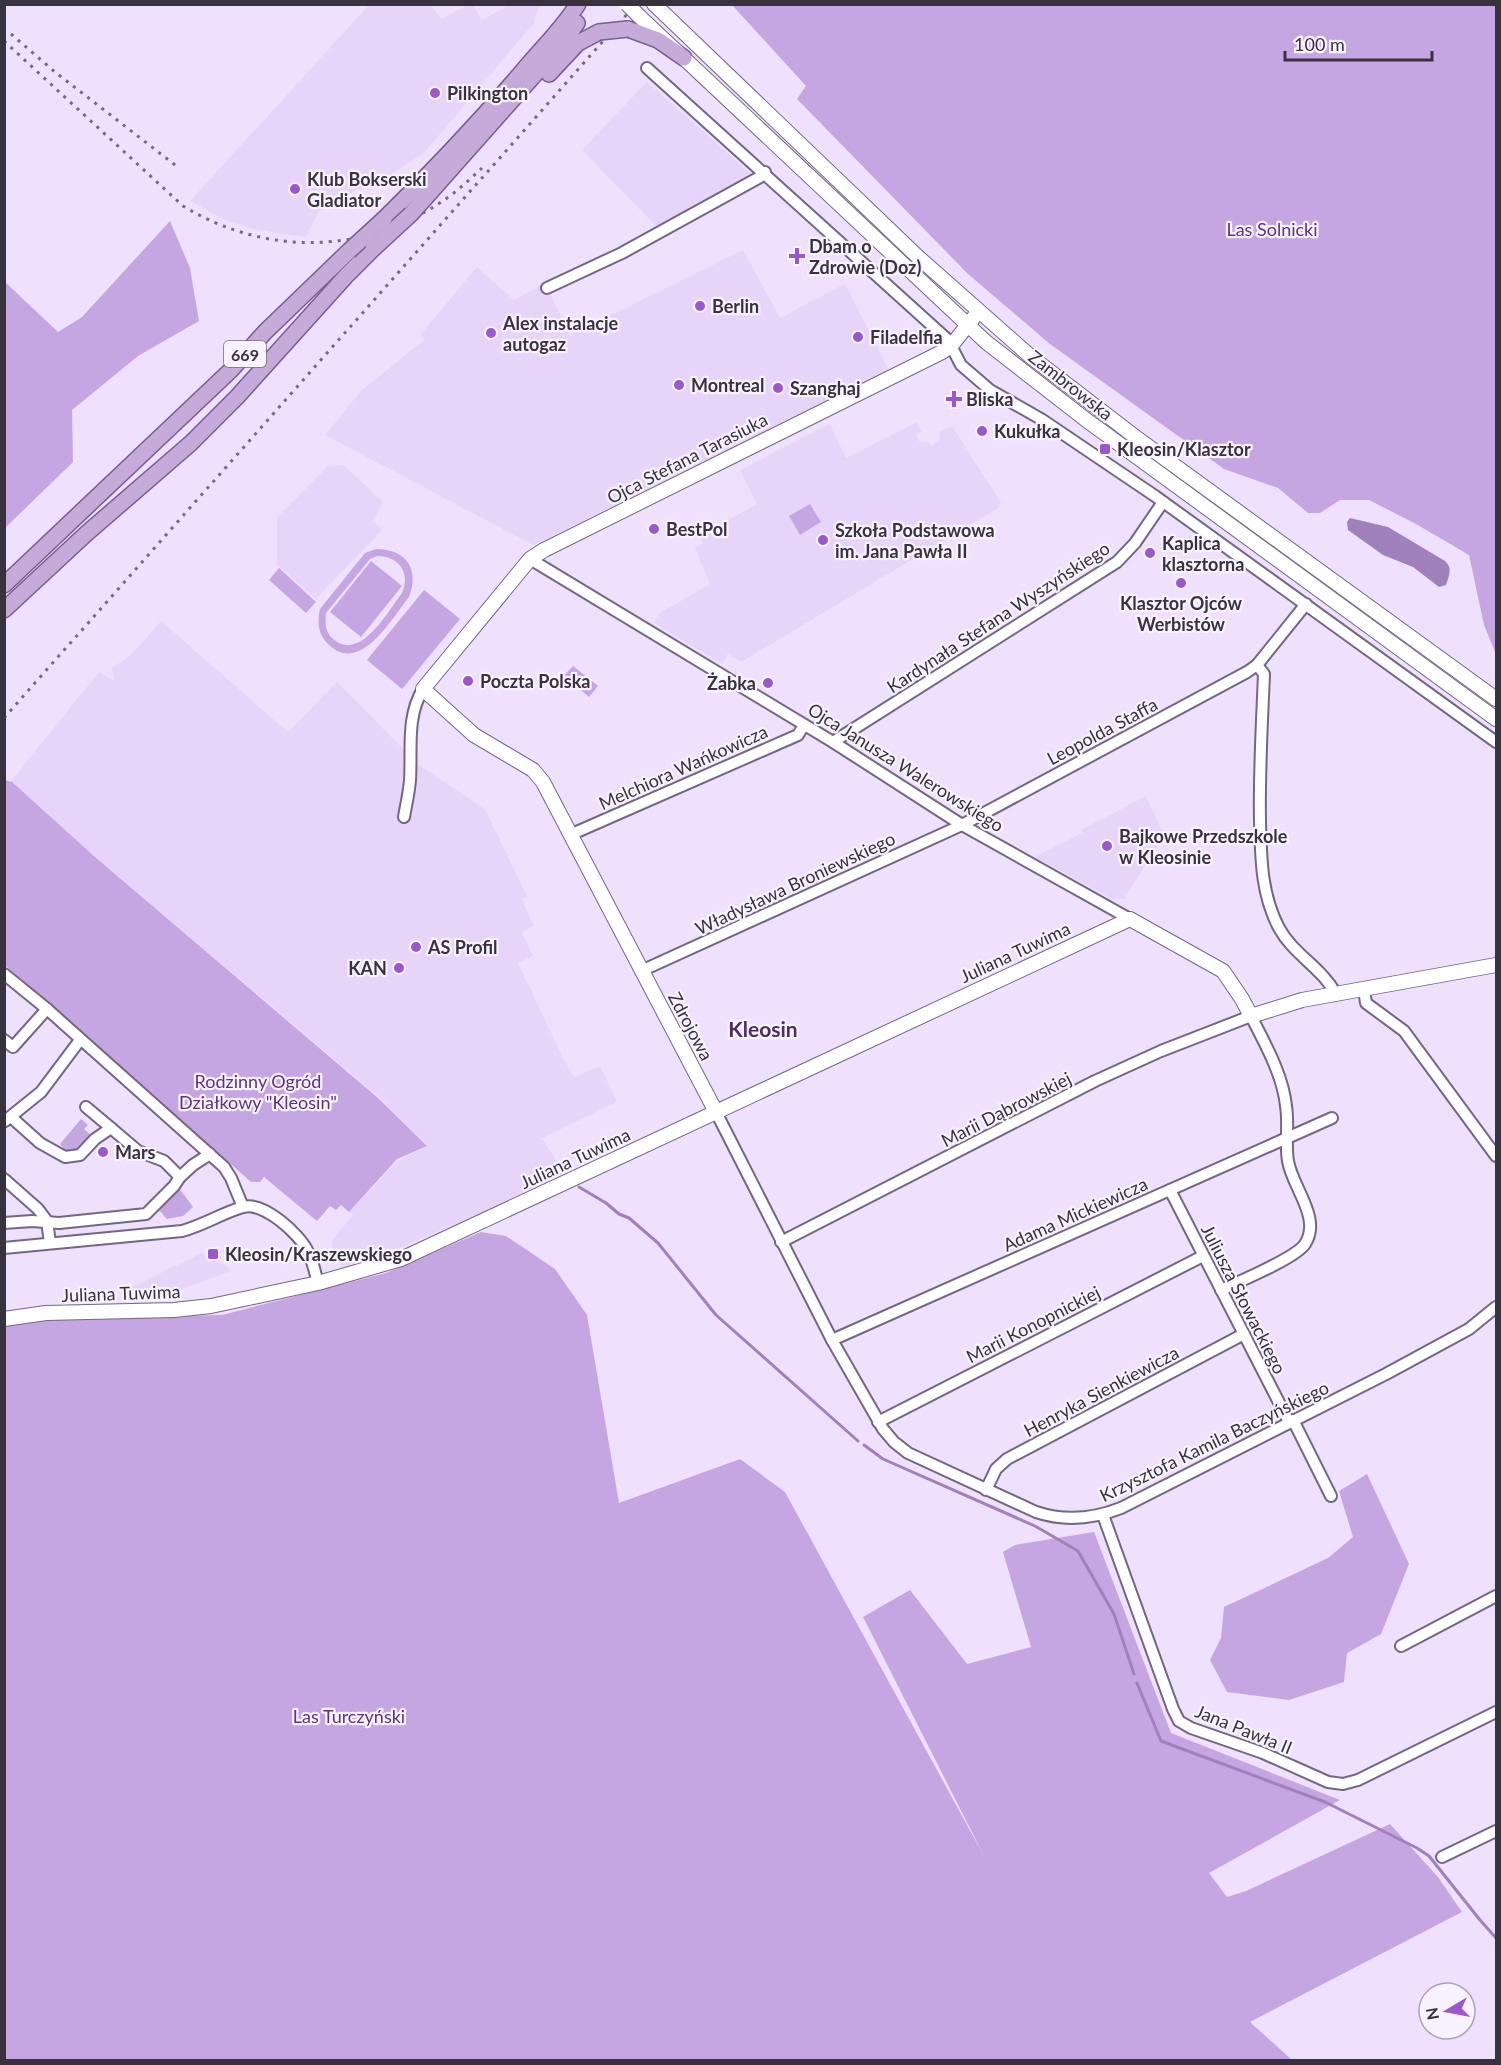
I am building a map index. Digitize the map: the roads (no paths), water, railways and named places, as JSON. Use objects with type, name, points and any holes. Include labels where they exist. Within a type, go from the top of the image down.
[{"type":"main road","points":[[550,41],[558,26],[564,4]]},
{"type":"main road","points":[[550,41],[578,4]]},
{"type":"main road","points":[[411,214],[561,45],[588,4]]},
{"type":"main road","points":[[411,214],[445,186],[477,154],[569,52],[588,36],[618,28],[628,29],[658,40],[684,58]]},
{"type":"main road","name":"669","points":[[4,585],[214,386],[288,309],[436,168],[550,41]]},
{"type":"main road","name":"669","points":[[4,610],[87,532],[191,443],[237,397],[346,276],[411,214]]},
{"type":"street","name":"Zambrowska","points":[[627,4],[968,327],[1085,419],[1497,719]]},
{"type":"street","name":"Zambrowska","points":[[654,4],[903,244],[1030,356],[1138,439],[1497,699]]},
{"type":"street","points":[[647,68],[765,172],[948,340],[958,361],[967,372],[990,390],[1041,419],[1163,502],[1497,742]]},
{"type":"street","points":[[547,288],[622,253],[760,177],[765,172]]},
{"type":"street","name":"Ojca Stefana Tarasiuka","points":[[530,559],[951,346],[978,312]]},
{"type":"street","name":"Kardynała Stefana Wyszyńskiego","points":[[833,742],[1117,562],[1135,543],[1163,502]]},
{"type":"street","points":[[404,818],[410,782],[411,738],[415,704],[423,689],[530,559]]},
{"type":"street","name":"Ojca Janusza Walerowskiego","points":[[530,559],[833,742],[962,825],[1223,971],[1251,1016]]},
{"type":"street","points":[[1306,604],[1257,665],[1264,674],[1259,797],[1261,862],[1265,892],[1276,922],[1285,938],[1331,985],[1335,994]]},
{"type":"street","name":"Leopolda Staffa","points":[[962,825],[1257,665]]},
{"type":"street","name":"Zdrojowa","points":[[423,689],[474,735],[533,771],[543,782],[572,834],[832,1340],[878,1422]]},
{"type":"street","name":"Melchiora Wańkowicza","points":[[572,834],[798,735],[804,726]]},
{"type":"street","name":"Władysława Broniewskiego","points":[[641,971],[962,825]]},
{"type":"street","name":"Juliana Tuwima","points":[[4,1318],[46,1313],[193,1308],[244,1300],[376,1268],[401,1259],[1130,919]]},
{"type":"street","points":[[1221,1290],[1294,1254],[1305,1245],[1311,1224],[1291,1176],[1287,1160],[1287,1106],[1281,1082],[1251,1016],[1302,1000],[1497,965]]},
{"type":"street","points":[[4,974],[47,1009],[224,1167],[243,1207]]},
{"type":"street","points":[[1364,990],[1366,1003],[1404,1031],[1497,1156]]},
{"type":"street","points":[[4,1055],[9,1043],[47,1009]]},
{"type":"street","name":"Marii Dąbrowskiej","points":[[781,1242],[1095,1081],[1161,1051],[1251,1016]]},
{"type":"street","points":[[80,1040],[40,1092],[8,1119],[40,1143],[65,1157],[80,1155],[95,1139],[111,1128]]},
{"type":"street","points":[[86,1107],[138,1151],[167,1163],[180,1177]]},
{"type":"street","name":"Adama Mickiewicza","points":[[832,1340],[1287,1136],[1332,1118]]},
{"type":"street","points":[[4,1223],[47,1221],[59,1223],[146,1214],[180,1177],[210,1154]]},
{"type":"street","points":[[4,1179],[38,1209],[47,1221],[50,1243]]},
{"type":"street","name":"Juliusza Słowackiego","points":[[1170,1190],[1331,1496]]},
{"type":"street","points":[[4,1248],[182,1231],[243,1207],[252,1206],[266,1210],[298,1237],[310,1254],[318,1283]]},
{"type":"street","name":"Marii Konopnickiej","points":[[878,1422],[1203,1256]]},
{"type":"street","name":"Krzysztofa Kamila Baczyńskiego","points":[[878,1422],[894,1442],[908,1453],[1036,1512],[1052,1517],[1086,1518],[1103,1515],[1469,1329],[1496,1311]]},
{"type":"street","name":"Henryka Sienkiewicza","points":[[986,1490],[996,1469],[1006,1460],[1244,1334]]},
{"type":"street","name":"Jana Pawła II","points":[[1103,1515],[1173,1709],[1179,1721],[1191,1728],[1263,1753],[1328,1782],[1343,1784],[1358,1780],[1497,1712]]},
{"type":"street","points":[[1401,1646],[1497,1596]]},
{"type":"street","points":[[1442,1857],[1497,1831]]},
{"type":"waterway","points":[[579,1187],[606,1203],[619,1214],[629,1218],[658,1243],[716,1315],[858,1441]]},
{"type":"waterway","points":[[864,1445],[883,1459],[1035,1526],[1078,1551],[1114,1614],[1134,1674]]},
{"type":"waterway","points":[[1137,1683],[1161,1741],[1325,1802],[1417,1848],[1429,1856],[1496,1938]]},
{"type":"railway","points":[[4,718],[636,4]]},
{"type":"railway","points":[[11,34],[55,72],[179,168]]},
{"type":"railway","points":[[4,41],[183,206],[215,223],[248,234],[282,241],[316,243],[350,239],[384,230],[416,217],[447,198],[482,168]]},
{"type":"place","name":"Pilkington","points":[[435,93]]},
{"type":"place","name":"Klub Bokserski Gladiator","points":[[295,189]]},
{"type":"place","name":"Dbam o Zdrowie (Doz)","points":[[797,256]]},
{"type":"place","name":"Berlin","points":[[700,306]]},
{"type":"place","name":"Alex instalacje autogaz","points":[[491,333]]},
{"type":"place","name":"Filadelfia","points":[[858,337]]},
{"type":"place","name":"Montreal","points":[[679,385]]},
{"type":"place","name":"Szanghaj","points":[[778,388]]},
{"type":"place","name":"Bliska","points":[[954,399]]},
{"type":"place","name":"Kukułka","points":[[982,431]]},
{"type":"place","name":"Kleosin/Klasztor","points":[[1105,449]]},
{"type":"place","name":"BestPol","points":[[654,529]]},
{"type":"place","name":"Szkoła Podstawowa im. Jana Pawła II","points":[[823,540]]},
{"type":"place","name":"Kaplica klasztorna","points":[[1150,553]]},
{"type":"place","name":"Klasztor Ojców Werbistów","points":[[1181,583]]},
{"type":"place","name":"Poczta Polska","points":[[468,681]]},
{"type":"place","name":"Żabka","points":[[768,683]]},
{"type":"place","name":"Bajkowe Przedszkole w Kleosinie","points":[[1107,846]]},
{"type":"place","name":"AS Profil","points":[[416,947]]},
{"type":"place","name":"KAN","points":[[399,968]]},
{"type":"place","name":"Mars","points":[[103,1152]]},
{"type":"place","name":"Kleosin/Kraszewskiego","points":[[213,1254]]},
{"type":"district","name":"Kleosin","points":[[763,1028]]},
{"type":"park label","name":"Las Solnicki","points":[[1272,229]]},
{"type":"park label","name":"Rodzinny Ogród Działkowy \"Kleosin\"","points":[[258,1091]]},
{"type":"park label","name":"Las Turczyński","points":[[349,1716]]}]
